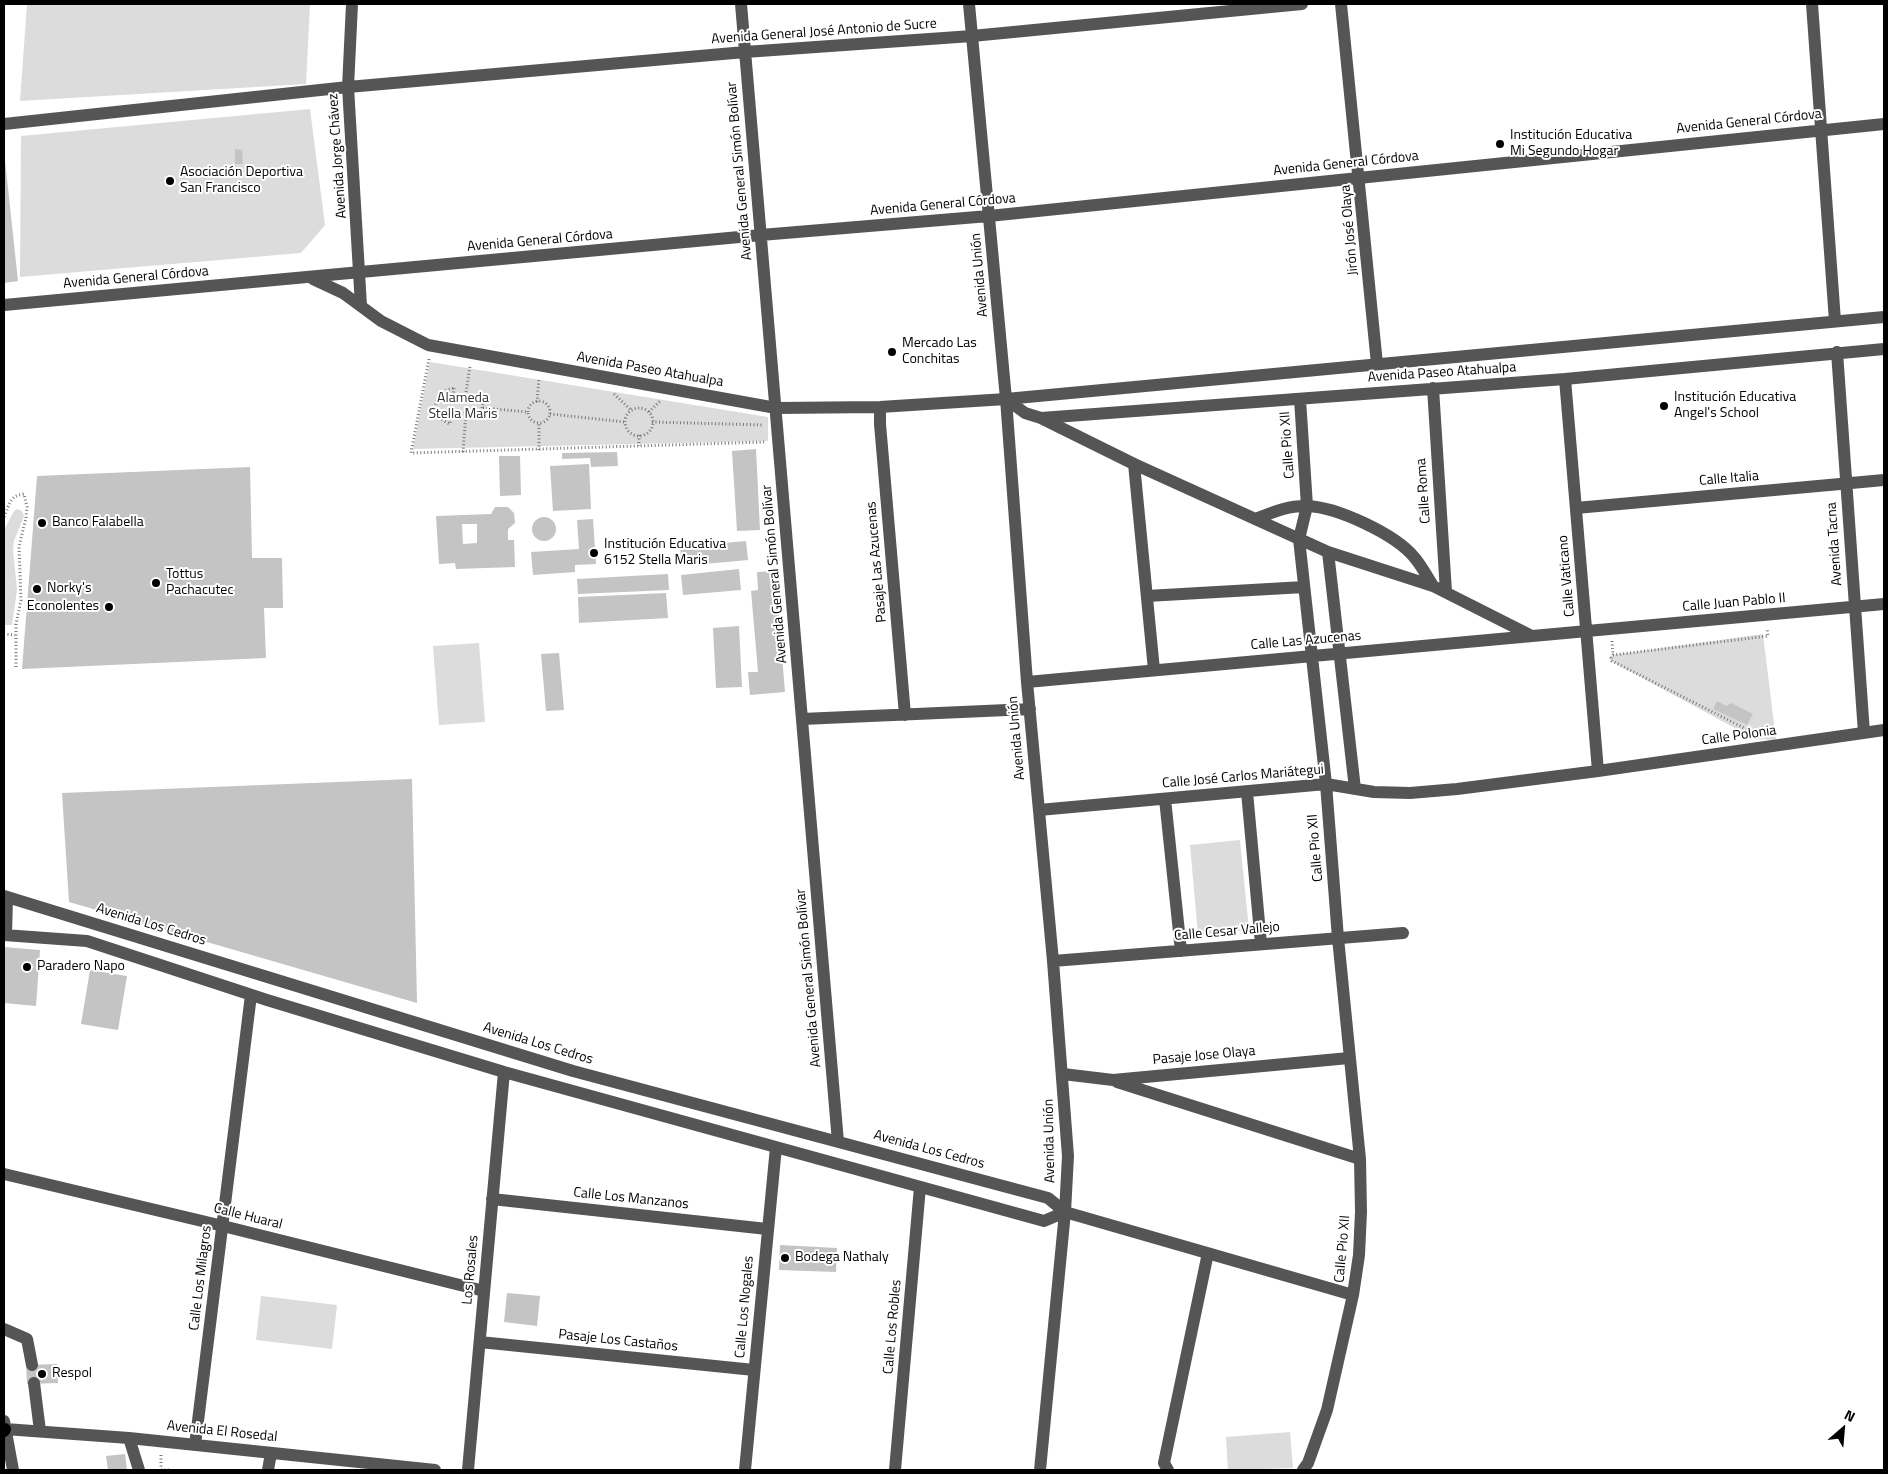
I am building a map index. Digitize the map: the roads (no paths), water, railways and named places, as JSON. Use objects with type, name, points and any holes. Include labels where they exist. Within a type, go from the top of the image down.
[{"type":"street","name":"Avenida Jorge Chávez","points":[[352,4],[348,87],[361,306]]},
{"type":"street","name":"Avenida General Simón Bolívar","points":[[741,4],[838,1142]]},
{"type":"street","name":"Avenida Unión","points":[[969,4],[1006,399],[1030,709],[1063,1074],[1068,1156],[1065,1212],[1040,1470]]},
{"type":"street","name":"Avenida General José Antonio de Sucre","points":[[4,124],[348,87],[745,52],[972,36],[1302,4]]},
{"type":"street","name":"Jirón José Olaya","points":[[1341,4],[1378,364]]},
{"type":"street","points":[[1812,4],[1835,321]]},
{"type":"street","name":"Avenida General Córdova","points":[[4,305],[761,235],[989,216],[1884,124]]},
{"type":"street","name":"Avenida Paseo Atahualpa","points":[[308,278],[332,287],[381,321],[428,345],[776,408],[880,407],[1006,399],[1884,317]]},
{"type":"street","name":"Avenida Paseo Atahualpa","points":[[1006,399],[1025,413],[1041,418],[1565,379],[1884,349]]},
{"type":"street","name":"Avenida Tacna","points":[[1837,352],[1864,733]]},
{"type":"street","name":"Calle Vaticano","points":[[1565,379],[1598,771]]},
{"type":"street","name":"Calle Roma","points":[[1433,388],[1446,592]]},
{"type":"street","name":"Calle Pio XII","points":[[1300,399],[1307,506],[1299,538],[1326,784],[1338,938],[1360,1159],[1361,1212],[1359,1255],[1353,1295],[1327,1410],[1308,1463],[1303,1470]]},
{"type":"street","name":"Pasaje Las Azucenas","points":[[880,407],[905,715]]},
{"type":"street","points":[[1041,418],[1134,464],[1328,552],[1433,586],[1532,636]]},
{"type":"street","points":[[1134,464],[1154,670]]},
{"type":"street","name":"Calle Italia","points":[[1576,508],[1884,480]]},
{"type":"street","points":[[1254,519],[1283,509],[1307,506],[1332,510],[1356,519],[1390,537],[1413,556],[1433,586]]},
{"type":"street","points":[[1328,552],[1354,789]]},
{"type":"street","points":[[1147,596],[1304,587]]},
{"type":"street","name":"Calle Juan Pablo II","points":[[1586,631],[1884,604]]},
{"type":"street","name":"Calle Las Azucenas","points":[[1028,682],[1586,631]]},
{"type":"street","points":[[802,719],[1030,709]]},
{"type":"street","name":"Calle Polonia","points":[[1598,771],[1884,730]]},
{"type":"street","name":"Calle José Carlos Mariátegui","points":[[1039,810],[1326,784],[1374,792],[1410,793],[1598,771]]},
{"type":"street","points":[[1247,792],[1261,944]]},
{"type":"street","points":[[1166,799],[1181,950]]},
{"type":"street","points":[[5,897],[5,935],[87,942],[251,995],[504,1072],[1044,1221],[1065,1212]]},
{"type":"street","name":"Avenida Los Cedros","points":[[5,897],[573,1071],[1048,1198],[1065,1212],[1353,1295]]},
{"type":"street","name":"Calle Cesar Vallejo","points":[[1053,961],[1403,933]]},
{"type":"street","name":"Calle Los Milagros","points":[[196,1445],[251,995]]},
{"type":"street","name":"Pasaje Jose Olaya","points":[[1063,1074],[1113,1080],[1349,1058]]},
{"type":"street","name":"Los Rosales","points":[[468,1470],[504,1072]]},
{"type":"street","points":[[1113,1080],[1360,1159]]},
{"type":"street","name":"Calle Los Nogales","points":[[745,1470],[776,1147]]},
{"type":"street","name":"Calle Huaral","points":[[4,1174],[484,1291]]},
{"type":"street","name":"Calle Los Robles","points":[[895,1470],[920,1187]]},
{"type":"street","name":"Calle Los Manzanos","points":[[492,1199],[767,1229]]},
{"type":"street","points":[[1168,1470],[1164,1463],[1208,1254]]},
{"type":"street","points":[[4,1329],[27,1339],[32,1365]]},
{"type":"street","name":"Pasaje Los Castaños","points":[[480,1342],[754,1370]]},
{"type":"street","points":[[34,1383],[40,1431]]},
{"type":"street","points":[[4,1427],[13,1470]]},
{"type":"street","name":"Avenida El Rosedal","points":[[4,1427],[435,1470]]},
{"type":"street","points":[[129,1438],[139,1470]]},
{"type":"street","points":[[268,1470],[271,1453]]},
{"type":"place","name":"Institución Educativa Mi Segundo Hogar","points":[[1500,144]]},
{"type":"place","name":"Asociación Deportiva San Francisco","points":[[170,181]]},
{"type":"place","name":"Mercado Las Conchitas","points":[[892,352]]},
{"type":"place","name":"Institución Educativa Angel's School","points":[[1664,406]]},
{"type":"place","name":"Banco Falabella","points":[[42,523]]},
{"type":"place","name":"Institución Educativa 6152 Stella Maris","points":[[594,553]]},
{"type":"place","name":"Tottus Pachacutec","points":[[156,583]]},
{"type":"place","name":"Norky's","points":[[37,589]]},
{"type":"place","name":"Econolentes","points":[[109,607]]},
{"type":"place","name":"Paradero Napo","points":[[27,967]]},
{"type":"place","name":"Bodega Nathaly","points":[[785,1258]]},
{"type":"place","name":"Respol","points":[[42,1374]]},
{"type":"park label","name":"Alameda Stella Maris","points":[[463,408]]}]
